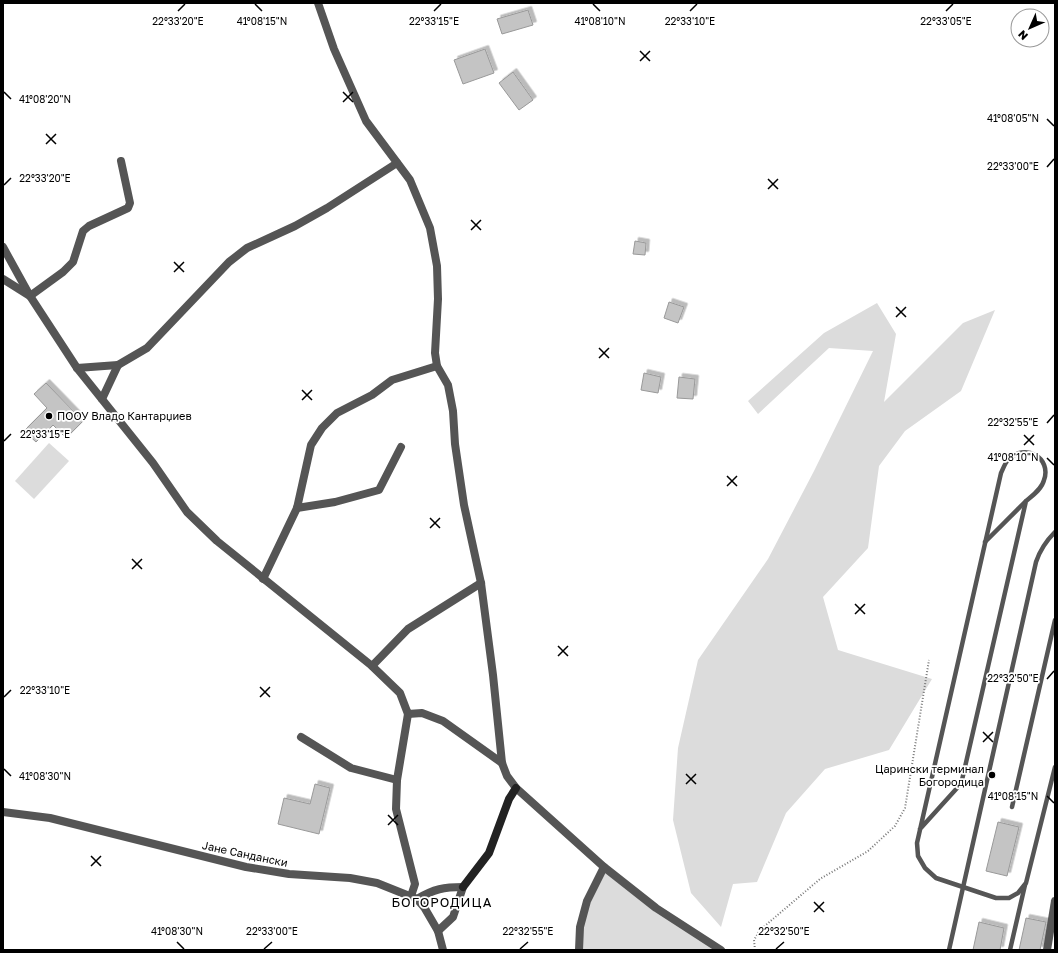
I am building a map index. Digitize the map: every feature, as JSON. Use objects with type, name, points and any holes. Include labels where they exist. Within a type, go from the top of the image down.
[{"type":"street","points":[[318,3],[334,49],[366,121],[410,180],[430,228],[437,266],[438,299],[435,353],[437,366],[448,385],[453,411],[455,444],[464,505],[481,583],[493,675],[502,763],[507,776],[516,788],[604,867],[656,908],[721,950]]},
{"type":"street","points":[[30,296],[63,272],[73,262],[83,231],[89,226],[128,208],[130,203],[121,161]]},
{"type":"street","points":[[77,368],[118,365],[146,348],[229,262],[247,248],[295,226],[327,208],[397,162]]},
{"type":"street","points":[[3,247],[30,296],[77,368],[153,463],[187,512],[217,541],[372,666],[400,693],[408,714],[397,780],[396,809],[415,884],[414,898]]},
{"type":"street","points":[[3,279],[30,296]]},
{"type":"street","points":[[102,399],[118,365]]},
{"type":"street","points":[[263,579],[297,508],[311,445],[322,428],[337,413],[372,395],[392,380],[437,366]]},
{"type":"street","points":[[297,508],[335,502],[379,490],[400,447]]},
{"type":"street","points":[[372,666],[408,629],[481,583]]},
{"type":"street","points":[[408,714],[422,712],[443,720],[502,763]]},
{"type":"street","points":[[301,737],[351,768],[397,780]]},
{"type":"street","points":[[438,931],[453,917],[463,887],[489,853],[509,799],[516,788]]},
{"type":"street","name":"Јане Сандански","points":[[3,812],[50,818],[246,867],[289,874],[350,878],[377,883],[414,898]]},
{"type":"street","points":[[579,950],[580,927],[587,901],[604,867]]},
{"type":"street","points":[[414,898],[447,887],[463,887]]},
{"type":"street","points":[[414,898],[424,907],[438,931],[443,950]]},
{"type":"street","points":[[1047,950],[1055,901]]},
{"type":"lane","points":[[985,542],[1044,482],[1046,472],[1043,462],[1035,454],[1028,451],[1017,453],[1008,460],[1001,473],[985,542],[917,842],[918,856],[924,868],[936,878],[962,888],[996,898],[1009,898],[1018,893],[1026,883]]},
{"type":"lane","points":[[920,829],[958,787],[962,780],[1026,502]]},
{"type":"lane","points":[[949,950],[1036,562],[1040,550],[1055,532]]},
{"type":"lane","points":[[1012,807],[1055,620]]},
{"type":"lane","points":[[1010,950],[1055,767]]},
{"type":"path","points":[[755,950],[754,940],[760,930],[820,879],[868,851],[895,826],[905,808],[929,660]]},
{"type":"shaded area","points":[[877,303],[896,334],[884,402],[963,323],[995,310],[961,391],[905,431],[879,466],[868,548],[823,597],[838,650],[932,679],[889,750],[825,769],[786,813],[757,882],[733,884],[721,927],[691,893],[673,820],[678,748],[698,660],[768,559],[814,471],[873,351],[829,348],[758,414],[748,401],[824,333]]},
{"type":"shaded area","points":[[49,443],[69,461],[34,499],[15,481]]},
{"type":"shaded area","points":[[604,867],[721,950],[579,950],[580,927]]},
{"type":"building","points":[[528,10],[533,25],[502,34],[497,19]]},
{"type":"building","points":[[485,49],[494,73],[463,84],[454,60]]},
{"type":"building","points":[[513,72],[533,100],[519,110],[499,83]]},
{"type":"building","points":[[635,241],[646,243],[645,255],[633,254]]},
{"type":"building","points":[[669,302],[684,307],[678,323],[664,318]]},
{"type":"building","points":[[644,373],[661,377],[658,393],[641,390]]},
{"type":"building","points":[[679,377],[695,379],[693,399],[677,398]]},
{"type":"building","points":[[46,383],[83,421],[66,438],[53,425],[36,442],[24,431],[47,408],[34,394]]},
{"type":"building","points":[[315,784],[330,788],[319,834],[278,824],[284,798],[310,804]]},
{"type":"building","points":[[998,822],[1019,827],[1007,876],[986,871]]},
{"type":"building","points":[[1026,918],[1046,922],[1040,950],[1019,950]]},
{"type":"building","points":[[979,922],[1004,928],[1000,950],[973,950]]},
{"type":"place","name":"ПООУ Владо Кантарџиев","points":[[49,416]]},
{"type":"place","name":"Царински терминал Богородица","points":[[992,775]]},
{"type":"district","name":"БОГОРОДИЦА","points":[[442,902]]}]
